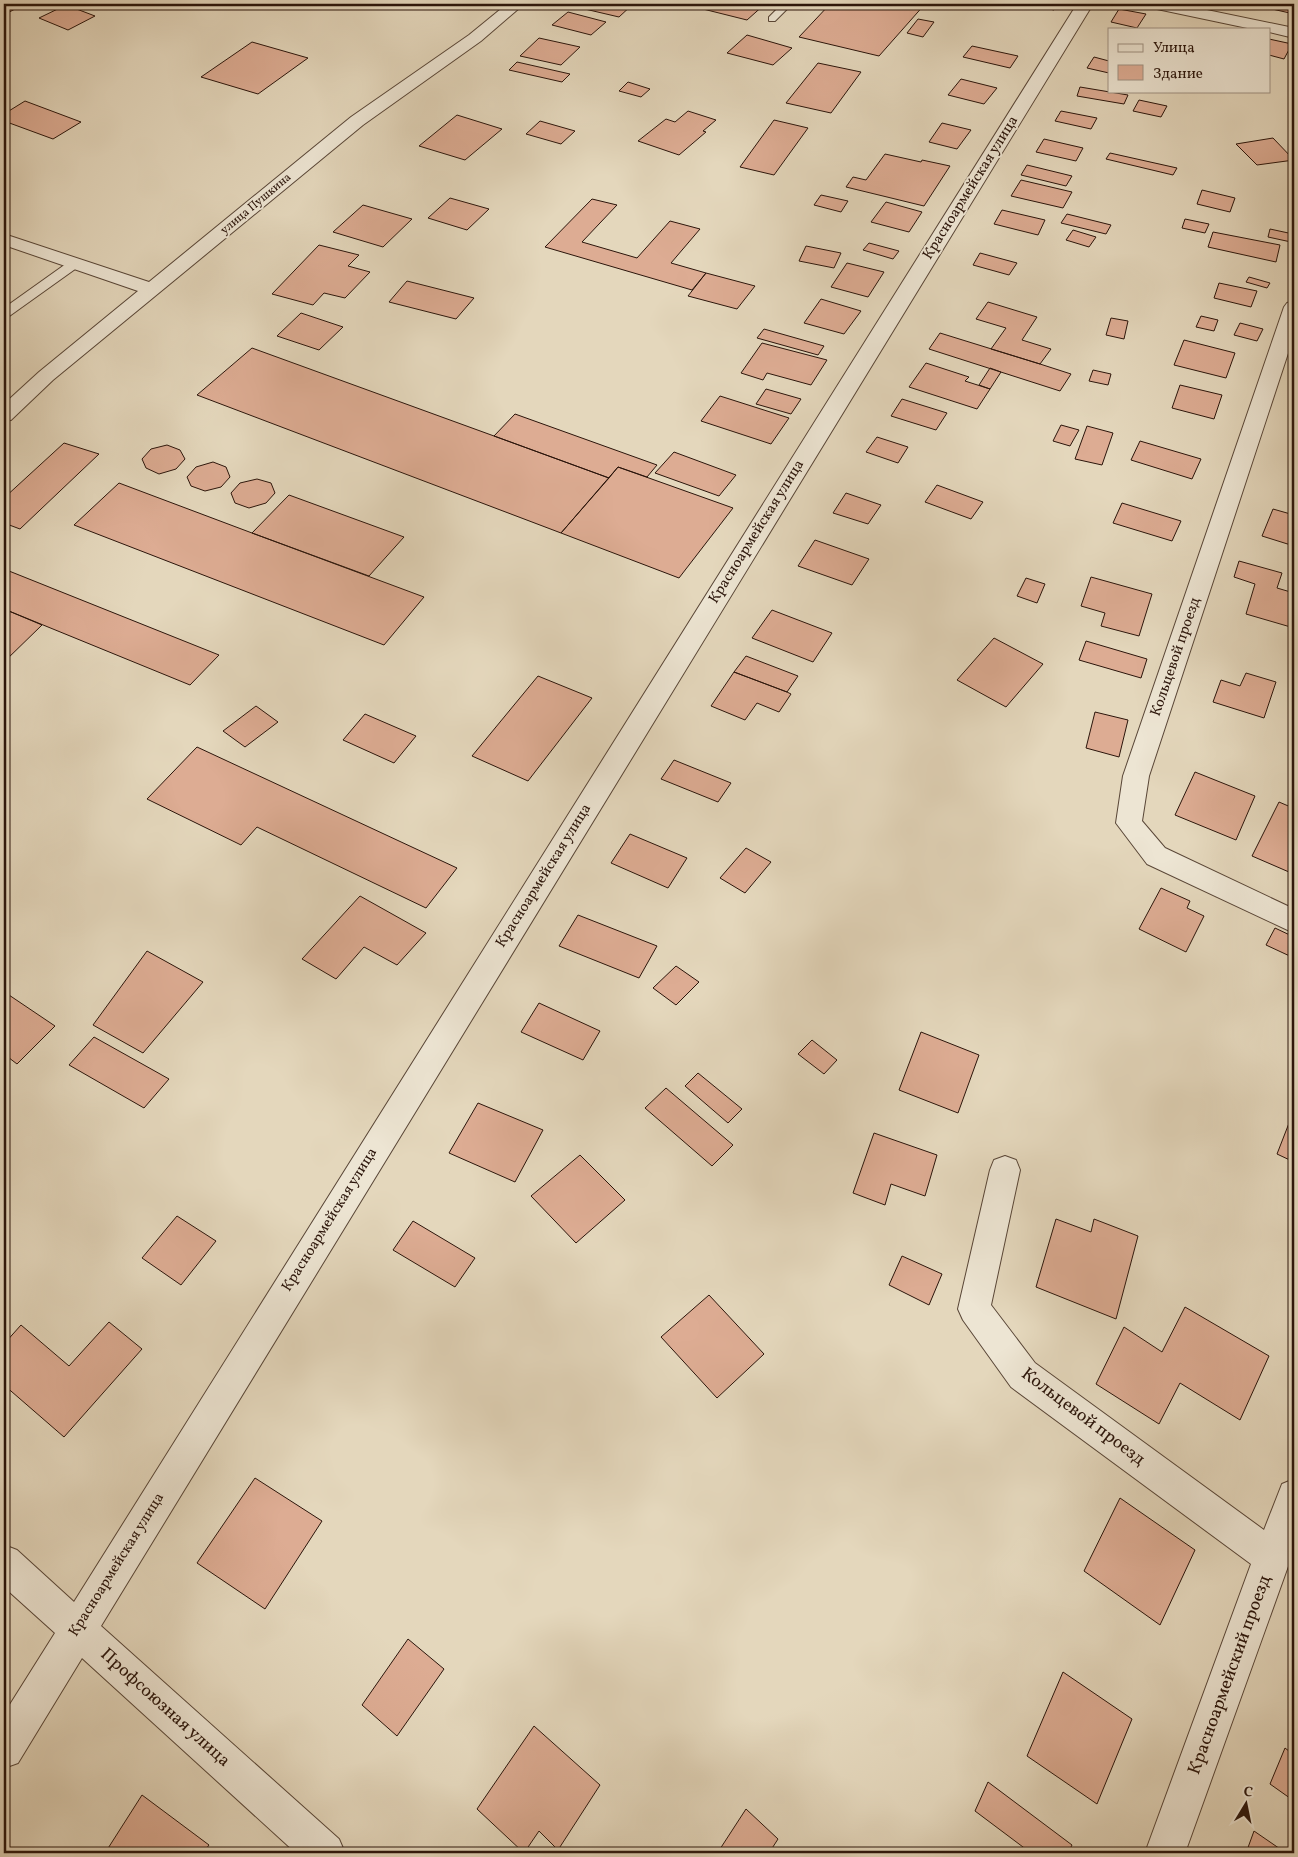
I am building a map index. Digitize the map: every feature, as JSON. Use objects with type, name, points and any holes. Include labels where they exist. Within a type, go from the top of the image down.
[{"type":"street","name":"улица Пушкина","points":[[4,415],[46,376],[357,121],[475,38],[516,4]]},
{"type":"street","name":"Красноармейская улица","points":[[4,1749],[77,1628],[1085,4]]},
{"type":"street","points":[[1157,4],[1294,33]]},
{"type":"street","points":[[4,239],[153,289]]},
{"type":"street","name":"Кольцевой проезд","points":[[1294,307],[1136,776],[1129,823],[1156,856],[1294,922]]},
{"type":"street","name":"Кольцевой проезд","points":[[1005,1170],[974,1309],[1023,1375],[1273,1558]]},
{"type":"street","name":"Красноармейский проезд","points":[[1165,1853],[1294,1496]]},
{"type":"street","name":"Профсоюзная улица","points":[[4,1563],[325,1853]]},
{"type":"lane","points":[[772,19],[788,4]]},
{"type":"lane","points":[[4,314],[74,264]]},
{"type":"building","points":[[4,4],[24,4],[4,15]]},
{"type":"building","points":[[574,4],[633,4],[619,17],[572,6]]},
{"type":"building","points":[[683,4],[765,4],[747,20]]},
{"type":"building","points":[[830,4],[925,4],[879,56],[799,37]]},
{"type":"building","points":[[1027,4],[1058,4],[1054,10]]},
{"type":"building","points":[[1261,4],[1294,4],[1294,14],[1259,6]]},
{"type":"building","points":[[66,5],[95,16],[68,30],[39,18]]},
{"type":"building","points":[[1119,9],[1146,14],[1137,28],[1111,22]]},
{"type":"building","points":[[568,12],[606,22],[591,35],[552,25]]},
{"type":"building","points":[[918,19],[934,22],[923,37],[907,33]]},
{"type":"building","points":[[747,35],[792,48],[773,65],[727,53]]},
{"type":"building","points":[[539,38],[580,47],[561,65],[520,56]]},
{"type":"building","points":[[1270,39],[1292,44],[1284,59],[1270,55]]},
{"type":"building","points":[[252,42],[308,58],[258,94],[201,77]]},
{"type":"building","points":[[972,46],[1018,56],[1010,68],[963,57]]},
{"type":"building","points":[[1094,57],[1108,61],[1108,73],[1087,68]]},
{"type":"building","points":[[517,62],[570,74],[562,82],[509,70]]},
{"type":"building","points":[[818,63],[861,72],[831,113],[786,103]]},
{"type":"building","points":[[961,79],[997,88],[984,104],[948,95]]},
{"type":"building","points":[[628,82],[650,89],[641,97],[619,91]]},
{"type":"building","points":[[1080,87],[1128,95],[1124,104],[1077,96]]},
{"type":"building","points":[[1139,100],[1167,106],[1161,117],[1133,111]]},
{"type":"building","points":[[25,101],[81,122],[53,139],[4,121],[4,114]]},
{"type":"building","points":[[688,111],[716,120],[703,131],[706,132],[679,155],[638,141],[666,119],[675,122]]},
{"type":"building","points":[[1061,111],[1097,118],[1091,129],[1055,121]]},
{"type":"building","points":[[457,115],[502,129],[465,160],[419,146]]},
{"type":"building","points":[[774,120],[808,128],[774,175],[740,167]]},
{"type":"building","points":[[540,121],[575,131],[561,144],[526,134]]},
{"type":"building","points":[[942,123],[971,130],[957,149],[929,142]]},
{"type":"building","points":[[1273,138],[1294,160],[1257,165],[1236,144]]},
{"type":"building","points":[[1044,139],[1083,148],[1076,161],[1036,152]]},
{"type":"building","points":[[1110,153],[1177,168],[1173,175],[1106,159]]},
{"type":"building","points":[[885,154],[950,166],[924,206],[846,187],[853,177],[866,180]]},
{"type":"building","points":[[1027,165],[1072,176],[1066,186],[1021,175]]},
{"type":"building","points":[[1021,180],[1072,192],[1063,208],[1011,196]]},
{"type":"building","points":[[1202,190],[1235,198],[1230,212],[1197,204]]},
{"type":"building","points":[[821,195],[848,201],[841,212],[814,205]]},
{"type":"building","points":[[450,198],[489,209],[467,230],[428,218]]},
{"type":"building","points":[[592,199],[617,205],[582,242],[637,258],[670,221],[700,229],[671,263],[706,273],[692,290],[545,247]]},
{"type":"building","points":[[886,202],[922,212],[909,232],[871,222]]},
{"type":"building","points":[[363,205],[412,219],[383,247],[333,232]]},
{"type":"building","points":[[1002,210],[1045,220],[1038,235],[994,224]]},
{"type":"building","points":[[1067,214],[1111,225],[1106,234],[1061,223]]},
{"type":"building","points":[[1185,219],[1209,224],[1205,233],[1182,228]]},
{"type":"building","points":[[1270,229],[1293,234],[1291,242],[1268,237]]},
{"type":"building","points":[[1073,230],[1096,237],[1089,247],[1066,240]]},
{"type":"building","points":[[1213,232],[1280,245],[1276,262],[1208,247]]},
{"type":"building","points":[[869,243],[899,251],[893,259],[863,250]]},
{"type":"building","points":[[319,245],[359,255],[348,266],[370,272],[345,298],[324,293],[313,305],[272,294]]},
{"type":"building","points":[[806,246],[841,253],[834,268],[799,261]]},
{"type":"building","points":[[980,253],[1017,263],[1009,275],[973,265]]},
{"type":"building","points":[[847,263],[884,272],[868,297],[831,287]]},
{"type":"building","points":[[706,273],[755,286],[737,309],[688,296]]},
{"type":"building","points":[[1249,277],[1270,283],[1267,288],[1246,282]]},
{"type":"building","points":[[407,281],[474,298],[456,319],[389,302]]},
{"type":"building","points":[[1219,283],[1257,291],[1251,307],[1214,298]]},
{"type":"building","points":[[821,299],[861,311],[844,334],[804,323]]},
{"type":"building","points":[[988,302],[1037,317],[1022,340],[1051,349],[1040,364],[991,349],[1006,328],[976,319]]},
{"type":"building","points":[[301,313],[343,327],[319,350],[277,336]]},
{"type":"building","points":[[1201,316],[1218,320],[1214,331],[1196,327]]},
{"type":"building","points":[[1111,318],[1128,321],[1124,339],[1106,335]]},
{"type":"building","points":[[1240,323],[1263,329],[1257,341],[1234,335]]},
{"type":"building","points":[[764,329],[824,346],[818,355],[757,338]]},
{"type":"building","points":[[940,333],[1071,374],[1060,391],[929,349]]},
{"type":"building","points":[[1184,340],[1235,353],[1226,378],[1174,365]]},
{"type":"building","points":[[762,343],[827,360],[811,385],[767,373],[763,380],[741,373]]},
{"type":"building","points":[[252,348],[609,478],[561,533],[197,395]]},
{"type":"building","points":[[926,363],[969,377],[965,381],[990,389],[977,409],[909,387]]},
{"type":"building","points":[[990,368],[1001,372],[990,389],[979,385]]},
{"type":"building","points":[[1093,370],[1111,374],[1108,385],[1089,381]]},
{"type":"building","points":[[1180,385],[1222,395],[1214,419],[1172,408]]},
{"type":"building","points":[[766,389],[801,399],[791,414],[756,404]]},
{"type":"building","points":[[720,396],[789,418],[771,444],[701,421]]},
{"type":"building","points":[[902,399],[947,413],[936,430],[891,416]]},
{"type":"building","points":[[515,414],[657,465],[647,477],[618,467],[609,478],[494,436]]},
{"type":"building","points":[[1061,425],[1079,430],[1070,446],[1053,441]]},
{"type":"building","points":[[1087,426],[1113,433],[1102,465],[1075,459]]},
{"type":"building","points":[[877,437],[908,447],[898,463],[866,452]]},
{"type":"building","points":[[1140,441],[1201,459],[1192,479],[1131,460]]},
{"type":"building","points":[[64,443],[99,454],[20,529],[4,523],[4,498]]},
{"type":"building","points":[[167,445],[180,450],[185,459],[176,469],[159,474],[146,468],[142,459],[151,449]]},
{"type":"building","points":[[674,452],[736,475],[719,496],[655,473]]},
{"type":"building","points":[[213,462],[226,467],[230,477],[221,487],[205,491],[191,486],[187,477],[196,467]]},
{"type":"building","points":[[618,467],[733,508],[679,578],[561,533]]},
{"type":"building","points":[[257,479],[271,483],[275,493],[266,503],[249,508],[235,503],[231,493],[240,483]]},
{"type":"building","points":[[119,483],[424,597],[384,645],[74,525]]},
{"type":"building","points":[[937,485],[983,502],[971,519],[925,502]]},
{"type":"building","points":[[846,493],[881,505],[868,524],[833,513]]},
{"type":"building","points":[[289,495],[404,537],[369,576],[252,533]]},
{"type":"building","points":[[1122,503],[1181,521],[1172,541],[1113,523]]},
{"type":"building","points":[[1273,509],[1294,515],[1294,546],[1262,536]]},
{"type":"building","points":[[815,540],[869,559],[852,585],[798,566]]},
{"type":"building","points":[[1239,561],[1282,573],[1277,588],[1294,593],[1294,628],[1246,614],[1255,584],[1234,577]]},
{"type":"building","points":[[4,569],[219,655],[190,685],[4,609]]},
{"type":"building","points":[[1091,577],[1152,594],[1139,636],[1101,626],[1105,613],[1081,606]]},
{"type":"building","points":[[1026,578],[1045,584],[1037,603],[1017,596]]},
{"type":"building","points":[[4,609],[42,625],[4,662]]},
{"type":"building","points":[[772,610],[832,633],[813,662],[752,638]]},
{"type":"building","points":[[994,638],[1043,664],[1006,707],[957,680]]},
{"type":"building","points":[[1086,641],[1147,659],[1141,678],[1079,660]]},
{"type":"building","points":[[746,656],[798,676],[787,692],[734,672]]},
{"type":"building","points":[[734,672],[791,694],[779,712],[757,703],[745,720],[711,706]]},
{"type":"building","points":[[1246,673],[1276,682],[1264,718],[1213,702],[1221,680],[1240,686]]},
{"type":"building","points":[[538,676],[592,698],[528,781],[472,756]]},
{"type":"building","points":[[256,706],[278,722],[245,747],[223,731]]},
{"type":"building","points":[[1095,712],[1128,720],[1119,757],[1086,748]]},
{"type":"building","points":[[365,714],[416,736],[394,763],[343,740]]},
{"type":"building","points":[[197,747],[457,868],[426,908],[257,827],[241,845],[147,799]]},
{"type":"building","points":[[674,760],[731,783],[718,802],[661,779]]},
{"type":"building","points":[[1195,772],[1255,796],[1236,840],[1175,815]]},
{"type":"building","points":[[1279,802],[1293,808],[1294,806],[1294,862],[1289,872],[1252,856]]},
{"type":"building","points":[[630,834],[687,858],[668,888],[611,863]]},
{"type":"building","points":[[746,848],[771,862],[745,893],[720,878]]},
{"type":"building","points":[[1161,888],[1190,901],[1187,908],[1204,916],[1186,952],[1139,929]]},
{"type":"building","points":[[360,896],[426,933],[397,965],[364,947],[336,979],[302,959]]},
{"type":"building","points":[[578,915],[657,946],[639,978],[559,946]]},
{"type":"building","points":[[1275,928],[1294,937],[1294,958],[1266,945]]},
{"type":"building","points":[[147,951],[203,982],[143,1053],[93,1025]]},
{"type":"building","points":[[676,966],[699,982],[676,1005],[653,988]]},
{"type":"building","points":[[6,993],[55,1026],[17,1064],[4,1054],[4,995]]},
{"type":"building","points":[[539,1003],[600,1031],[583,1060],[521,1032]]},
{"type":"building","points":[[921,1032],[979,1055],[958,1113],[899,1090]]},
{"type":"building","points":[[94,1037],[169,1079],[144,1108],[69,1065]]},
{"type":"building","points":[[812,1040],[837,1060],[824,1074],[798,1054]]},
{"type":"building","points":[[698,1073],[742,1109],[728,1123],[685,1086]]},
{"type":"building","points":[[666,1088],[733,1145],[712,1166],[645,1108]]},
{"type":"building","points":[[478,1103],[543,1130],[515,1182],[449,1153]]},
{"type":"building","points":[[1291,1118],[1294,1120],[1294,1162],[1277,1154]]},
{"type":"building","points":[[874,1133],[937,1155],[925,1196],[891,1184],[885,1205],[853,1193]]},
{"type":"building","points":[[580,1155],[625,1200],[576,1243],[531,1196]]},
{"type":"building","points":[[177,1216],[216,1241],[181,1285],[142,1258]]},
{"type":"building","points":[[1056,1219],[1091,1232],[1094,1219],[1138,1236],[1116,1319],[1036,1287]]},
{"type":"building","points":[[413,1221],[475,1258],[455,1287],[393,1250]]},
{"type":"building","points":[[902,1256],[942,1274],[929,1305],[889,1285]]},
{"type":"building","points":[[709,1295],[764,1354],[717,1398],[661,1337]]},
{"type":"building","points":[[1185,1307],[1269,1356],[1240,1420],[1180,1383],[1159,1424],[1096,1384],[1124,1327],[1162,1352]]},
{"type":"building","points":[[109,1322],[142,1349],[64,1437],[4,1385],[4,1344],[21,1325],[69,1366]]},
{"type":"building","points":[[255,1478],[322,1521],[265,1609],[197,1563]]},
{"type":"building","points":[[1120,1498],[1195,1550],[1160,1625],[1084,1571]]},
{"type":"building","points":[[408,1639],[444,1669],[397,1736],[362,1705]]},
{"type":"building","points":[[1063,1672],[1132,1719],[1097,1804],[1027,1756]]},
{"type":"building","points":[[534,1726],[600,1785],[558,1850],[539,1831],[524,1853],[477,1809]]},
{"type":"building","points":[[1285,1748],[1294,1755],[1294,1801],[1270,1784]]},
{"type":"building","points":[[988,1782],[1072,1845],[1068,1853],[1031,1853],[975,1811]]},
{"type":"building","points":[[142,1795],[209,1845],[203,1853],[105,1853]]},
{"type":"building","points":[[746,1809],[778,1839],[769,1853],[724,1853],[720,1849]]},
{"type":"building","points":[[1254,1831],[1286,1853],[1246,1853]]}]
